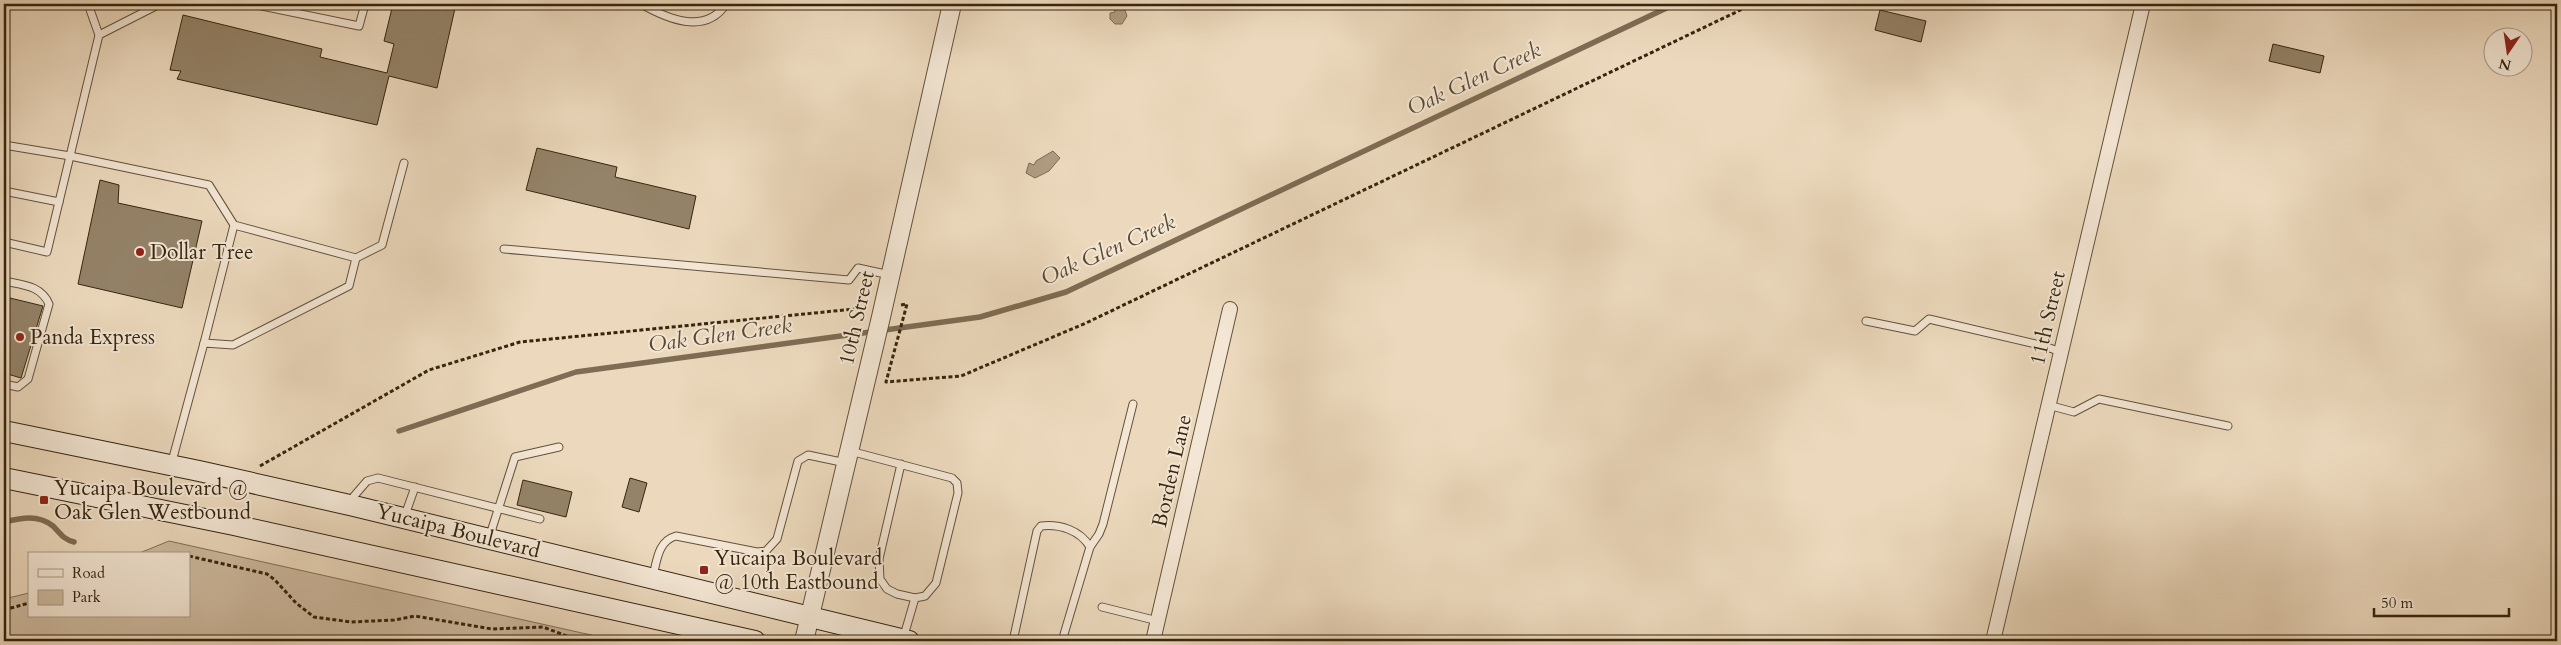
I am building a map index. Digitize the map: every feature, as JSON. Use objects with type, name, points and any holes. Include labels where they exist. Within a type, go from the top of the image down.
[{"type":"main road","name":"Yucaipa Boulevard","points":[[4,431],[171,465],[346,504],[906,640]]},
{"type":"main road","name":"Yucaipa Boulevard","points":[[4,478],[234,525],[755,641]]},
{"type":"street","name":"10th Street","points":[[804,641],[882,312],[952,4]]},
{"type":"street","name":"11th Street","points":[[1993,641],[2143,4]]},
{"type":"street","name":"Borden Lane","points":[[1153,641],[1230,309]]},
{"type":"lane","points":[[4,242],[47,252],[99,35],[88,4]]},
{"type":"lane","points":[[99,35],[160,4]]},
{"type":"lane","points":[[252,4],[359,26],[364,4]]},
{"type":"lane","points":[[641,4],[671,19],[686,22],[708,18],[726,4]]},
{"type":"lane","points":[[4,145],[70,156],[209,185],[234,225],[356,258],[382,245],[404,163]]},
{"type":"lane","points":[[4,191],[59,202]]},
{"type":"lane","points":[[171,465],[234,225]]},
{"type":"lane","points":[[504,249],[849,280],[858,268],[890,275]]},
{"type":"lane","points":[[204,343],[233,345],[349,286],[356,258]]},
{"type":"lane","points":[[4,281],[39,289],[45,294],[49,304],[28,379],[18,387],[4,384]]},
{"type":"lane","points":[[1866,321],[1914,331],[1929,319],[2044,346],[2061,352]]},
{"type":"lane","points":[[2048,405],[2074,412],[2099,399],[2228,426]]},
{"type":"lane","points":[[1062,641],[1090,547],[1103,524],[1133,404]]},
{"type":"lane","points":[[489,539],[516,457],[559,447]]},
{"type":"lane","points":[[652,579],[662,544],[668,538],[676,536],[757,552],[766,551],[776,539],[798,461],[808,455],[848,457],[902,464],[952,478],[957,483],[958,493],[936,583],[924,596],[915,598],[888,589],[880,579],[879,559],[902,464]]},
{"type":"lane","points":[[346,504],[368,481],[378,478],[540,519]]},
{"type":"lane","points":[[404,518],[415,487]]},
{"type":"lane","points":[[1013,641],[1035,540],[1041,526],[1077,531],[1084,537],[1090,547]]},
{"type":"lane","points":[[906,640],[915,598]]},
{"type":"lane","points":[[1102,606],[1158,621]]},
{"type":"path","points":[[260,466],[429,370],[520,342],[882,312],[907,304],[886,382],[961,376],[1060,334],[1753,4]]},
{"type":"path","points":[[190,556],[267,574],[296,603],[314,617],[351,622],[394,620],[416,616],[492,629],[543,627],[580,641]]},
{"type":"path","points":[[4,610],[28,603]]},
{"type":"green space","points":[[169,541],[618,641],[4,641],[4,599],[28,593],[28,618],[190,618],[190,552],[142,552]]},
{"type":"shaded area","points":[[1113,4],[1123,4],[1127,16],[1122,24],[1115,24],[1110,19],[1110,13],[1115,12]]},
{"type":"shaded area","points":[[1053,151],[1060,158],[1049,171],[1035,178],[1026,173],[1029,163],[1034,165],[1036,161]]},
{"type":"building","points":[[393,4],[456,4],[437,88],[389,76],[377,125],[177,79],[181,71],[170,70],[183,15],[322,49],[320,57],[387,73],[394,44],[384,41]]},
{"type":"building","points":[[1880,10],[1926,21],[1921,42],[1875,30]]},
{"type":"building","points":[[2273,44],[2324,56],[2320,73],[2269,61]]},
{"type":"building","points":[[537,148],[617,167],[615,177],[696,196],[689,229],[526,190]]},
{"type":"building","name":"Dollar Tree","points":[[100,180],[119,185],[118,203],[202,221],[182,308],[78,284]]},
{"type":"building","name":"Panda Express","points":[[10,298],[43,306],[21,378],[4,373],[4,339]]},
{"type":"building","points":[[630,478],[647,483],[639,512],[622,507]]},
{"type":"building","points":[[523,480],[572,492],[566,517],[517,505]]},
{"type":"waterway","name":"Oak Glen Creek","points":[[399,431],[576,372],[980,317],[1066,292],[1675,4]]},
{"type":"waterway","name":"Oak Glen Creek","points":[[4,522],[23,518],[35,518],[47,522],[65,538],[74,542]]},
{"type":"place","name":"Dollar Tree","points":[[140,252]]},
{"type":"place","name":"Panda Express","points":[[20,337]]},
{"type":"place","name":"Yucaipa Boulevard @ Oak Glen Westbound","points":[[44,500]]},
{"type":"place","name":"Yucaipa Boulevard @ 10th Eastbound","points":[[704,570]]}]
